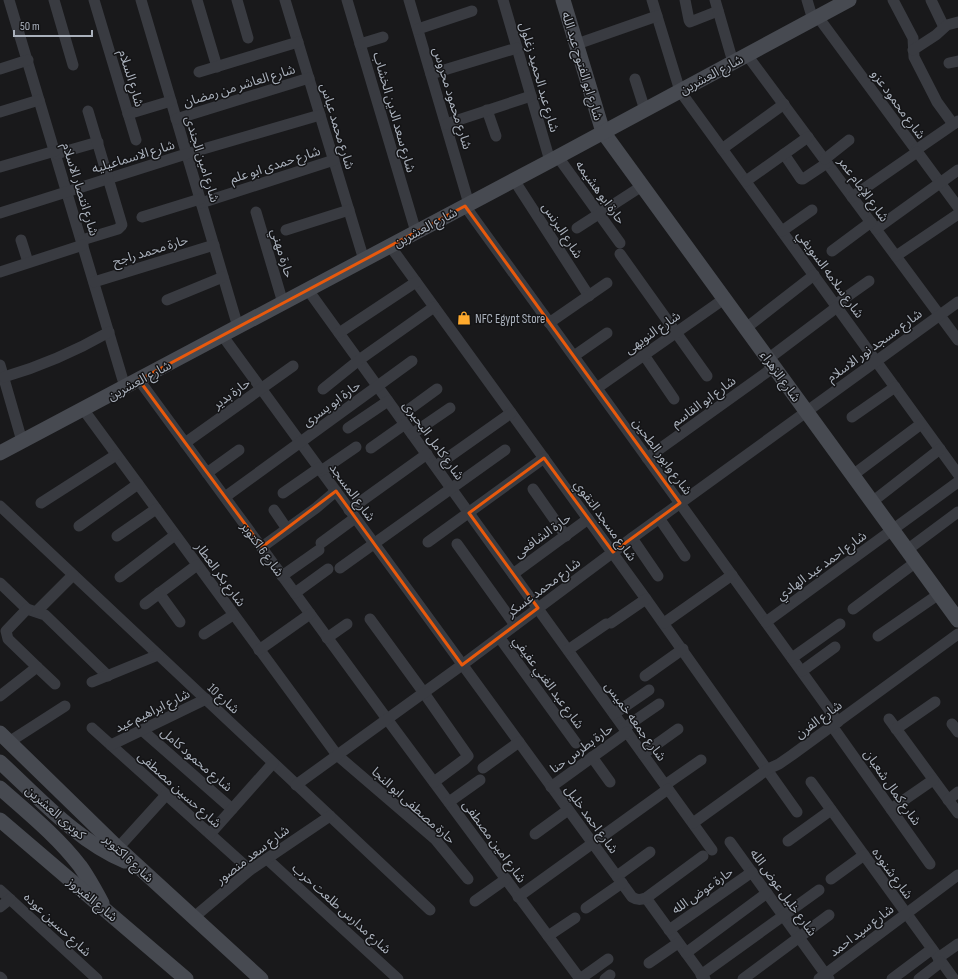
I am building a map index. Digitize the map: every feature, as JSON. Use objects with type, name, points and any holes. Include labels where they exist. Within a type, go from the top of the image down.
[{"type":"main road","name":"شارع ابو الفتوح عبد الله","points":[[563,0],[603,132]]},
{"type":"main road","name":"شارع العشرين","points":[[0,453],[554,159],[849,0]]},
{"type":"main road","name":"شارع الزهراء","points":[[603,132],[958,620]]},
{"type":"main road","name":"شارع 6 اكتوبر","points":[[5,738],[138,867],[261,979]]},
{"type":"main road","name":"كوبرى العشرين","points":[[5,767],[76,832],[116,858],[138,867]]},
{"type":"main road","name":"كوبرى العشرين","points":[[0,788],[64,848],[80,866],[94,887],[104,909]]},
{"type":"main road","name":"شارع الفيروز","points":[[0,820],[186,979]]},
{"type":"street","name":"شارع انتصار الاسلام","points":[[10,0],[125,387]]},
{"type":"street","points":[[54,0],[74,65]]},
{"type":"street","name":"شارع السلام","points":[[94,0],[136,140]]},
{"type":"street","name":"شارع امين الجندى","points":[[141,0],[238,327]]},
{"type":"street","points":[[198,0],[217,67]]},
{"type":"street","points":[[237,0],[248,38]]},
{"type":"street","name":"شارع محمد عباس","points":[[285,0],[364,260]]},
{"type":"street","name":"شارع سعد الدين الخشاب","points":[[348,0],[416,232]]},
{"type":"street","name":"شارع محمود محروس","points":[[409,0],[446,124],[467,205]]},
{"type":"street","name":"شارع عبد الحميد زغلول","points":[[503,0],[531,96],[554,159]]},
{"type":"street","name":"شارع سلامه السويفي","points":[[652,0],[680,91],[958,474]]},
{"type":"street","points":[[685,0],[690,22],[718,12]]},
{"type":"street","points":[[715,0],[733,62]]},
{"type":"street","points":[[807,0],[815,18]]},
{"type":"street","points":[[852,197],[955,122],[937,102],[914,57],[913,38],[893,0]]},
{"type":"street","points":[[931,0],[944,28]]},
{"type":"street","points":[[418,29],[472,12]]},
{"type":"street","points":[[576,44],[657,16]]},
{"type":"street","name":"شارع محمود عزو","points":[[815,18],[958,208]]},
{"type":"street","points":[[913,50],[950,24],[958,22]]},
{"type":"street","points":[[360,44],[383,37]]},
{"type":"street","points":[[199,72],[298,42]]},
{"type":"street","points":[[431,74],[517,48]]},
{"type":"street","name":"شارع الإمام عمر","points":[[747,55],[958,340]]},
{"type":"street","points":[[0,69],[28,60]]},
{"type":"street","name":"شارع العاشر من رمضان","points":[[176,119],[309,78]]},
{"type":"street","points":[[635,78],[645,110]]},
{"type":"street","points":[[446,124],[531,96]]},
{"type":"street","points":[[0,112],[39,100]]},
{"type":"street","points":[[128,114],[171,101]]},
{"type":"street","points":[[722,149],[784,104]]},
{"type":"street","points":[[487,110],[496,136]]},
{"type":"street","points":[[0,272],[118,229],[122,226],[88,111]]},
{"type":"street","name":"شارع الاسماعيليه","points":[[0,213],[186,154],[320,115]]},
{"type":"street","points":[[746,181],[808,137]]},
{"type":"street","points":[[784,154],[799,178],[803,179],[849,140]]},
{"type":"street","points":[[0,167],[98,142]]},
{"type":"street","name":"حارة ابو هشيمه","points":[[554,159],[600,214],[620,248],[707,376]]},
{"type":"street","name":"شارع حمدى ابو علم","points":[[142,217],[334,160]]},
{"type":"street","points":[[832,251],[874,226],[958,170]]},
{"type":"street","name":"شارع البرنس","points":[[514,180],[589,296]]},
{"type":"street","points":[[577,228],[642,186]]},
{"type":"street","name":"شارع وابور الطحين","points":[[467,205],[550,323],[802,671],[835,724]]},
{"type":"street","points":[[286,230],[349,210]]},
{"type":"street","points":[[782,231],[812,210]]},
{"type":"street","name":"حارة مهني","points":[[256,212],[283,303]]},
{"type":"street","points":[[896,256],[958,214]]},
{"type":"street","points":[[21,240],[28,262]]},
{"type":"street","name":"حارة محمد راجح","points":[[94,282],[214,245]]},
{"type":"street","name":"شارع مسجد التقوي","points":[[390,246],[683,649],[797,812]]},
{"type":"street","points":[[746,328],[814,275]]},
{"type":"street","points":[[167,300],[223,277]]},
{"type":"street","name":"شارع ابو القاسم","points":[[648,458],[771,363],[836,306],[868,281]]},
{"type":"street","points":[[339,332],[416,282]]},
{"type":"street","points":[[550,323],[607,283]]},
{"type":"street","name":"شارع كامل البحيرى","points":[[308,290],[538,608]]},
{"type":"street","name":"شارع النويهى","points":[[597,388],[724,299]]},
{"type":"street","name":"شارع مسجد نور الاسلام","points":[[807,412],[958,302]]},
{"type":"street","points":[[322,389],[359,360],[434,307]]},
{"type":"street","points":[[22,441],[1,370],[31,369],[84,346],[109,332]]},
{"type":"street","points":[[574,356],[607,333]]},
{"type":"street","name":"شارع المسجد","points":[[222,335],[462,665]]},
{"type":"street","points":[[644,355],[674,398]]},
{"type":"street","name":"حارة ابو يسرى","points":[[225,497],[412,361]]},
{"type":"street","name":"حارة بدير","points":[[185,443],[293,366]]},
{"type":"street","name":"شارع 6 اكتوبر","points":[[139,380],[387,719]]},
{"type":"street","points":[[852,417],[894,386]]},
{"type":"street","points":[[371,448],[437,389]]},
{"type":"street","points":[[348,428],[388,401]]},
{"type":"street","points":[[412,434],[450,408]]},
{"type":"street","name":"شارع بكر العطار","points":[[83,409],[337,756]]},
{"type":"street","name":"شارع محمد عسكر","points":[[296,785],[424,693],[632,538],[807,412]]},
{"type":"street","points":[[436,466],[511,413]]},
{"type":"street","points":[[853,475],[921,424]]},
{"type":"street","points":[[283,493],[356,447]]},
{"type":"street","points":[[872,502],[940,449]]},
{"type":"street","points":[[207,473],[239,450]]},
{"type":"street","points":[[340,568],[505,450]]},
{"type":"street","points":[[41,502],[116,454]]},
{"type":"street","points":[[282,576],[320,546],[352,514],[427,454]]},
{"type":"street","points":[[428,542],[544,458]]},
{"type":"street","name":"شارع احمد عبد الهادي","points":[[766,622],[958,482]]},
{"type":"street","points":[[79,526],[138,484]]},
{"type":"street","points":[[534,489],[566,536]]},
{"type":"street","points":[[262,548],[316,508],[336,491]]},
{"type":"street","name":"شارع 10","points":[[0,506],[430,910]]},
{"type":"street","points":[[117,536],[156,509]]},
{"type":"street","points":[[274,510],[287,529]]},
{"type":"street","points":[[907,550],[958,512]]},
{"type":"street","points":[[660,518],[685,556]]},
{"type":"street","name":"حارة الشافعى","points":[[513,574],[588,519]]},
{"type":"street","points":[[120,577],[175,535]]},
{"type":"street","points":[[632,538],[658,576]]},
{"type":"street","points":[[457,544],[515,625]]},
{"type":"street","points":[[853,610],[916,562]]},
{"type":"street","points":[[145,604],[197,565]]},
{"type":"street","points":[[294,593],[328,569]]},
{"type":"street","points":[[55,684],[8,639],[6,635],[8,629],[73,575]]},
{"type":"street","points":[[664,623],[732,575]]},
{"type":"street","points":[[0,584],[32,610],[46,615],[108,676]]},
{"type":"street","points":[[160,593],[180,622]]},
{"type":"street","points":[[878,636],[939,594]]},
{"type":"street","points":[[568,650],[646,599]]},
{"type":"street","name":"شارع جمعه خميس","points":[[538,608],[693,823],[708,853],[646,898]]},
{"type":"street","points":[[259,650],[310,614]]},
{"type":"street","points":[[204,634],[233,615]]},
{"type":"street","points":[[370,619],[468,756],[434,782]]},
{"type":"street","points":[[327,638],[348,624]]},
{"type":"street","points":[[792,658],[840,624]]},
{"type":"street","name":"شارع الفرن","points":[[693,823],[768,769],[779,764],[792,755],[958,634]]},
{"type":"street","name":"شارع عبد الغني عفيفي","points":[[499,637],[576,743]]},
{"type":"street","points":[[802,671],[835,647]]},
{"type":"street","points":[[645,676],[683,649]]},
{"type":"street","points":[[92,682],[158,655]]},
{"type":"street","name":"شارع احمد خليل","points":[[462,665],[632,897],[636,900],[646,898]]},
{"type":"street","points":[[0,696],[37,667]]},
{"type":"street","points":[[614,714],[649,690]]},
{"type":"street","name":"شارع ابراهيم عيد","points":[[110,745],[206,699]]},
{"type":"street","points":[[935,702],[892,724],[958,813]]},
{"type":"street","name":"حارة بطرس حنا","points":[[552,787],[659,704]]},
{"type":"street","points":[[5,738],[65,706]]},
{"type":"street","name":"شارع امين مصطفى","points":[[387,719],[580,979]]},
{"type":"street","name":"شارع كمال شعبان","points":[[835,724],[891,809],[930,864]]},
{"type":"street","name":"شارع حسين مصطفى","points":[[92,728],[250,870]]},
{"type":"street","points":[[643,754],[678,729]]},
{"type":"street","name":"شارع محمود كامل","points":[[142,730],[232,809]]},
{"type":"street","points":[[483,768],[519,742]]},
{"type":"street","name":"حارة مصطفى ابو النجا","points":[[337,756],[435,840],[468,880]]},
{"type":"street","points":[[592,757],[610,782]]},
{"type":"street","points":[[518,897],[593,843],[701,760]]},
{"type":"street","points":[[210,834],[273,763]]},
{"type":"street","points":[[449,802],[480,780]]},
{"type":"street","points":[[891,809],[933,780]]},
{"type":"street","name":"شارع شنوده","points":[[811,782],[954,979]]},
{"type":"street","points":[[948,800],[958,792]]},
{"type":"street","points":[[118,848],[166,795]]},
{"type":"street","points":[[535,834],[568,810]]},
{"type":"street","points":[[788,841],[831,810]]},
{"type":"street","name":"شارع سعد منصور","points":[[193,918],[250,870],[330,816]]},
{"type":"street","name":"شارع خليل عوض الله","points":[[730,842],[800,937],[825,977]]},
{"type":"street","points":[[586,908],[650,852]]},
{"type":"street","points":[[831,879],[864,855]]},
{"type":"street","name":"شارع مدارس طلعت حرب","points":[[267,859],[398,979]]},
{"type":"street","name":"حارة عوض الله","points":[[669,930],[752,872]]},
{"type":"street","name":"شارع سيد احمد","points":[[825,977],[958,875]]},
{"type":"street","points":[[475,901],[506,880]]},
{"type":"street","name":"شارع حسين عوده","points":[[0,890],[97,979]]},
{"type":"street","points":[[646,898],[702,977],[818,890]]},
{"type":"street","points":[[686,953],[767,893]]},
{"type":"street","points":[[0,907],[10,900]]},
{"type":"street","points":[[743,979],[829,916]]},
{"type":"street","points":[[548,936],[574,918]]},
{"type":"street","points":[[649,964],[678,943]]},
{"type":"street","points":[[892,979],[958,944]]},
{"type":"street","points":[[918,979],[937,956]]},
{"type":"street","points":[[580,979],[608,959]]},
{"type":"highlighted area","points":[[465,206],[680,503],[613,552],[544,458],[469,513],[538,608],[462,665],[336,491],[262,547],[139,380]]},
{"type":"place","name":"NFC Egypt Store","points":[[464,318]]}]
